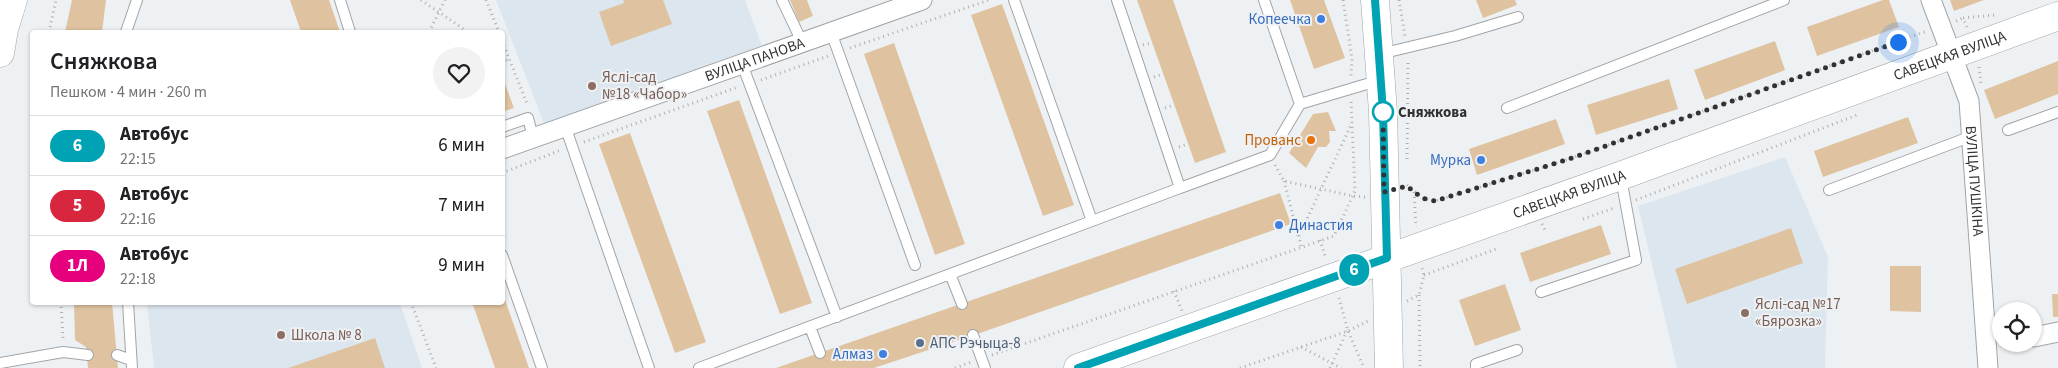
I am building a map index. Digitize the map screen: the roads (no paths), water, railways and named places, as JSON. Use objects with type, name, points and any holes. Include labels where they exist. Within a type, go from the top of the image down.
[{"type":"street","points":[[0,53],[4,29],[14,0]]},
{"type":"street","name":"ВУЛІЦА ПАНОВА","points":[[505,148],[922,0]]},
{"type":"street","points":[[1374,0],[1380,67],[1396,189],[1387,258],[1389,368]]},
{"type":"street","name":"ВУЛІЦА ПУШКІНА","points":[[1931,0],[1969,101],[1992,325]]},
{"type":"street","name":"САВЕЦКАЯ ВУЛІЦА","points":[[1078,368],[1620,176],[1955,64],[2058,16]]},
{"type":"street","points":[[2042,335],[2058,332]]},
{"type":"street","name":"ВУЛІЦА ПУШКІНА","points":[[1988,368],[1992,352]]},
{"type":"lane","points":[[127,30],[137,0]]},
{"type":"lane","points":[[340,0],[349,30]]},
{"type":"lane","points":[[782,0],[802,42]]},
{"type":"lane","points":[[1014,0],[1092,221]]},
{"type":"lane","points":[[1117,0],[1180,188]]},
{"type":"lane","points":[[1264,0],[1300,104]]},
{"type":"lane","points":[[1507,108],[1784,0]]},
{"type":"lane","points":[[699,368],[1270,154],[1300,104],[1350,88],[1406,47],[1456,36],[1518,17]]},
{"type":"lane","points":[[831,32],[915,265]]},
{"type":"lane","points":[[742,64],[837,317]]},
{"type":"lane","points":[[2008,130],[2058,112]]},
{"type":"lane","points":[[505,126],[528,118],[536,136]]},
{"type":"lane","points":[[566,126],[648,368]]},
{"type":"lane","points":[[1829,190],[1972,136]]},
{"type":"lane","points":[[1541,292],[1636,260],[1627,203],[1620,176]]},
{"type":"lane","points":[[505,263],[542,368]]},
{"type":"lane","points":[[950,274],[962,304]]},
{"type":"lane","points":[[128,305],[131,364]]},
{"type":"lane","points":[[810,326],[820,353]]},
{"type":"lane","points":[[973,335],[984,363]]},
{"type":"lane","points":[[1476,368],[1476,364],[1518,350]]},
{"type":"lane","points":[[0,363],[63,352],[88,355]]},
{"type":"lane","points":[[117,355],[131,364]]},
{"type":"place","name":"Копеечка","points":[[1321,19]]},
{"type":"place","name":"Яслі-сад №18 «Чабор»","points":[[592,86]]},
{"type":"place","name":"Сняжкова","points":[[1383,112]]},
{"type":"place","name":"Прованс","points":[[1311,140]]},
{"type":"place","name":"Мурка","points":[[1481,160]]},
{"type":"place","name":"Династия","points":[[1279,225]]},
{"type":"place","name":"Яслі-сад №17 «Бярозка»","points":[[1745,313]]},
{"type":"place","name":"Школа № 8","points":[[281,335]]},
{"type":"place","name":"АПС Рэчыца-8","points":[[920,343]]},
{"type":"place","name":"Алмаз","points":[[883,354]]}]
